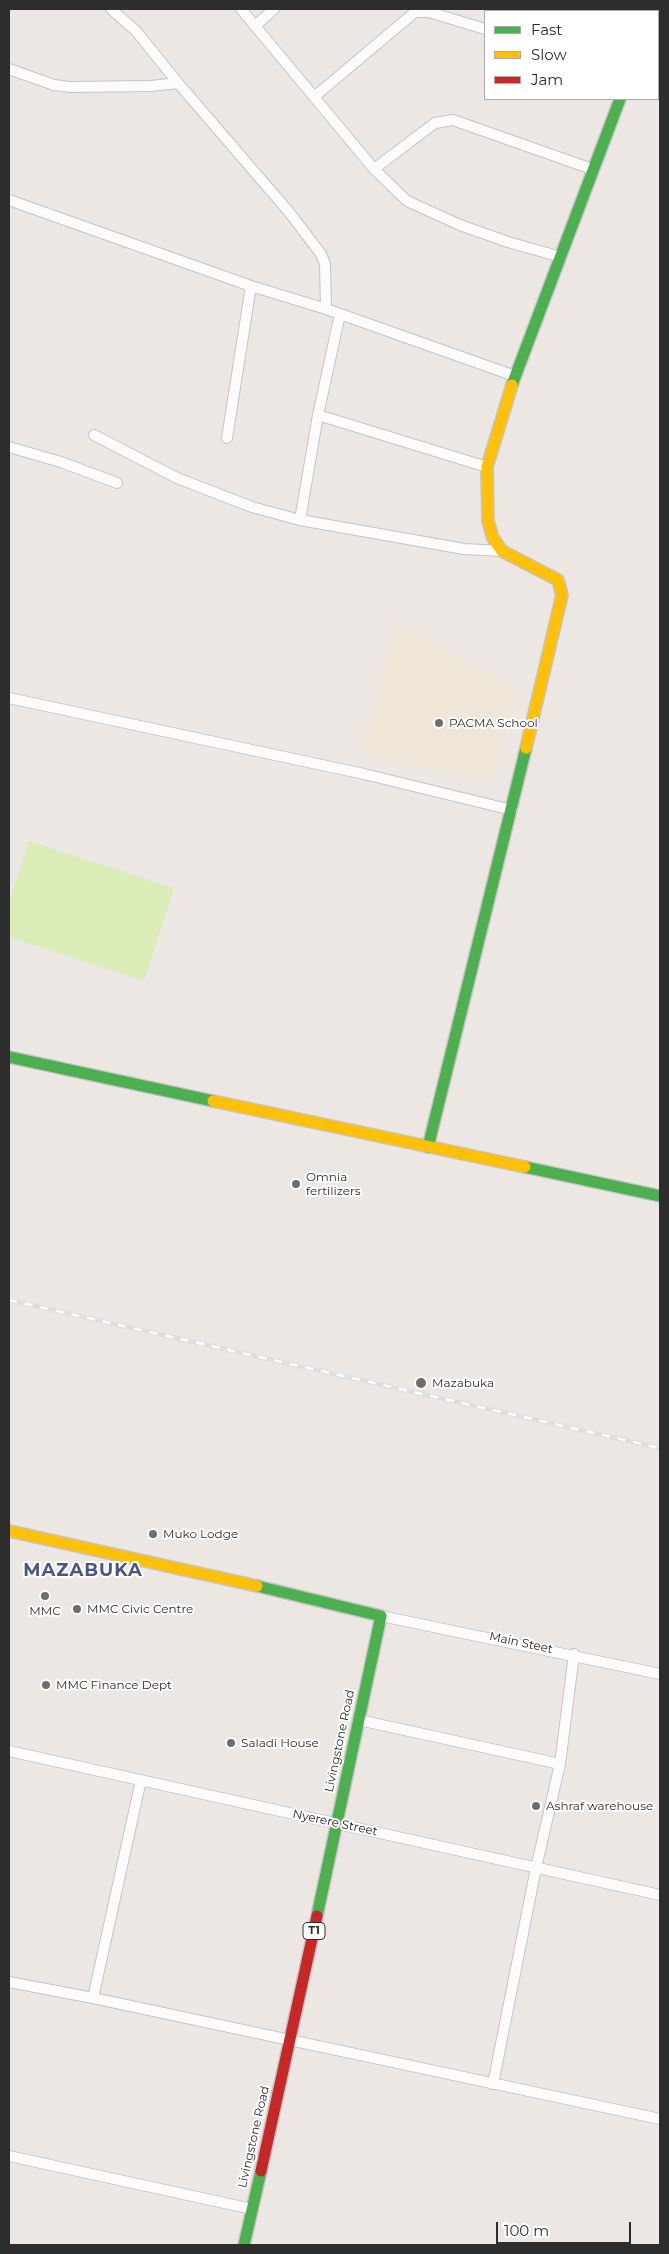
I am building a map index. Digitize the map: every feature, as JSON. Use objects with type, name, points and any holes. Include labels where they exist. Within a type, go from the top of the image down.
[{"type":"main road","points":[[428,1147],[512,810],[562,595],[558,580],[502,551],[490,530],[486,488],[487,468],[515,376],[575,222],[592,169],[620,100]]},
{"type":"main road","points":[[9,1057],[660,1196]]},
{"type":"main road","points":[[9,1531],[220,1577],[381,1616]]},
{"type":"main road","name":"Livingstone Road","points":[[244,2245],[291,2040],[381,1616]]},
{"type":"street","points":[[111,9],[136,31],[289,212],[321,254],[325,264],[326,308]]},
{"type":"street","points":[[241,9],[374,169],[407,201],[426,211],[508,242],[560,257]]},
{"type":"street","points":[[255,26],[274,9]]},
{"type":"street","points":[[314,97],[415,12],[438,14],[484,29]]},
{"type":"street","points":[[9,70],[54,85],[70,87],[151,86],[178,83]]},
{"type":"street","points":[[374,169],[435,123],[453,120],[592,169]]},
{"type":"street","points":[[9,200],[251,286],[326,308],[515,376]]},
{"type":"street","points":[[227,438],[251,286]]},
{"type":"street","points":[[300,520],[318,415],[340,314]]},
{"type":"street","points":[[318,415],[487,468]]},
{"type":"street","points":[[94,435],[177,478],[238,503],[300,520],[464,549],[502,551]]},
{"type":"street","points":[[9,447],[61,462],[117,483]]},
{"type":"street","points":[[9,698],[364,774],[512,810]]},
{"type":"street","name":"Main Steet","points":[[381,1616],[574,1654],[660,1674]]},
{"type":"street","points":[[493,2084],[536,1868],[560,1764],[574,1654]]},
{"type":"street","points":[[358,1720],[560,1764]]},
{"type":"street","name":"Nyerere Street","points":[[9,1751],[660,1895]]},
{"type":"street","points":[[93,1998],[141,1780]]},
{"type":"street","points":[[9,1982],[93,1998],[660,2119]]},
{"type":"street","points":[[9,2156],[252,2209]]},
{"type":"shaded area","name":"PACMA School","points":[[395,622],[517,689],[491,782],[361,756]]},
{"type":"green space","points":[[29,841],[174,888],[144,981],[9,937],[9,903]]},
{"type":"railway","points":[[9,1300],[660,1448]]},
{"type":"traffic: fast","points":[[512,385],[620,100]]},
{"type":"traffic: fast","points":[[428,1147],[526,748]]},
{"type":"traffic: fast","points":[[9,1057],[213,1101]]},
{"type":"traffic: fast","points":[[525,1167],[660,1196]]},
{"type":"traffic: fast","points":[[257,1586],[381,1616],[317,1916]]},
{"type":"traffic: fast","points":[[244,2245],[261,2171]]},
{"type":"traffic: slow","points":[[512,385],[487,467],[488,521],[493,538],[502,551],[558,580],[562,595],[526,748]]},
{"type":"traffic: slow","points":[[213,1101],[525,1167]]},
{"type":"traffic: slow","points":[[9,1531],[257,1586]]},
{"type":"traffic: jam","points":[[261,2171],[317,1916]]},
{"type":"place","name":"PACMA School","points":[[439,723]]},
{"type":"place","name":"Omnia fertilizers","points":[[296,1184]]},
{"type":"place","name":"Mazabuka","points":[[421,1383]]},
{"type":"place","name":"Muko Lodge","points":[[153,1534]]},
{"type":"place","name":"MMC","points":[[45,1596]]},
{"type":"place","name":"MMC Civic Centre","points":[[77,1609]]},
{"type":"place","name":"MMC Finance Dept","points":[[46,1685]]},
{"type":"place","name":"Saladi House","points":[[231,1743]]},
{"type":"place","name":"Ashraf warehouse","points":[[536,1806]]},
{"type":"district","name":"MAZABUKA","points":[[83,1571]]}]
